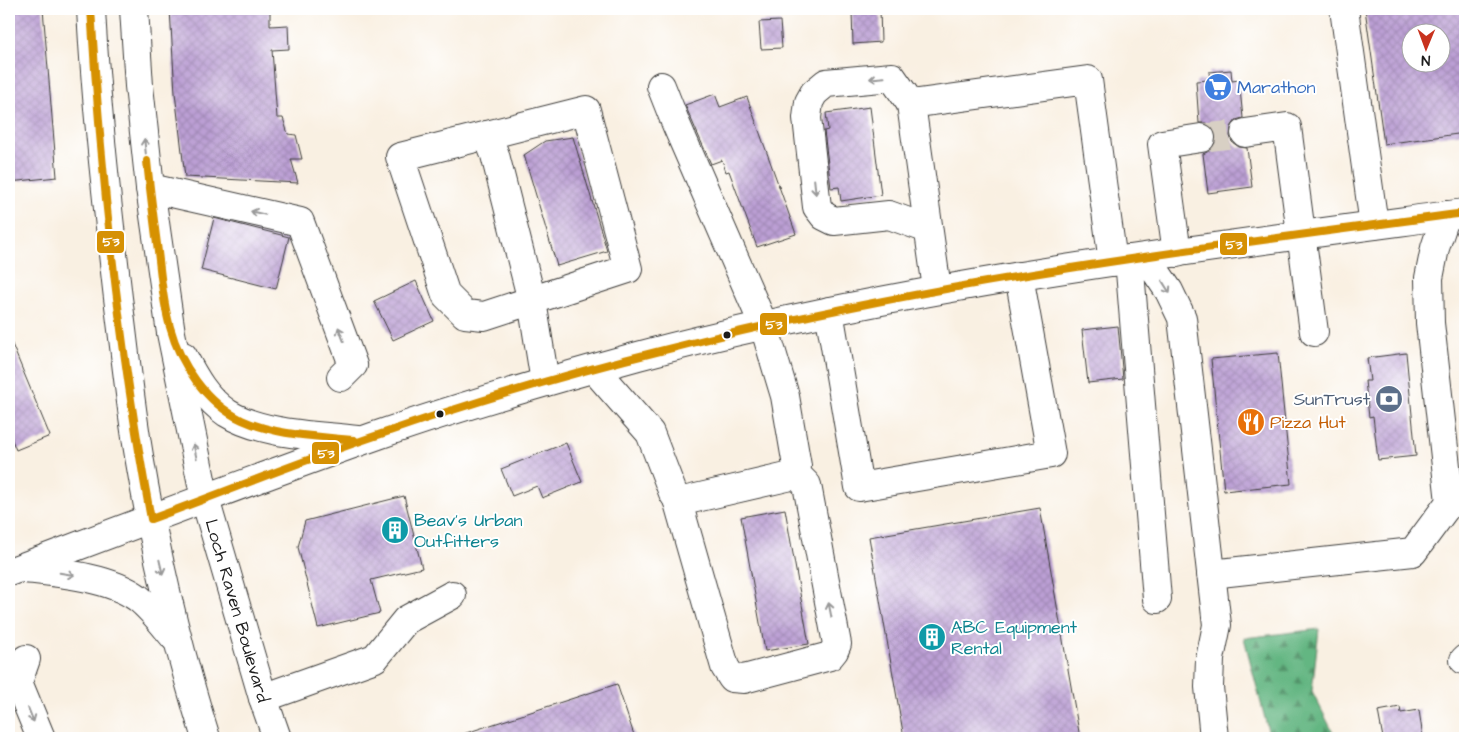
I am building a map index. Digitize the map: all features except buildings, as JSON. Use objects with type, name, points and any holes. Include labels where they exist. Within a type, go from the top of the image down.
[{"type":"main road","points":[[90,9],[102,162],[137,448],[150,520],[178,641],[206,738]]},
{"type":"main road","name":"Loch Raven Boulevard","points":[[134,9],[139,86],[150,188],[171,333],[205,499],[263,698],[277,738]]},
{"type":"main road","points":[[1344,9],[1374,225]]},
{"type":"main road","points":[[928,229],[889,215],[834,221],[824,216],[817,206],[808,118],[809,102],[814,93],[826,83],[892,77],[911,104],[937,289]]},
{"type":"main road","points":[[911,104],[1088,80],[1129,259],[1157,599]]},
{"type":"main road","points":[[661,86],[764,326],[785,396],[797,466],[795,473],[787,477],[683,501],[677,499]]},
{"type":"main road","points":[[586,110],[628,269],[484,316],[465,314],[446,294],[400,157],[487,135],[586,110]]},
{"type":"main road","points":[[1245,133],[1287,127],[1314,332]]},
{"type":"main road","points":[[487,135],[495,155],[532,301],[545,382]]},
{"type":"main road","points":[[1177,252],[1162,144],[1201,138]]},
{"type":"main road","points":[[150,188],[300,222],[353,365],[342,377]]},
{"type":"main road","points":[[14,570],[361,441],[450,411],[545,382],[764,326],[937,289],[1177,252],[1456,214]]},
{"type":"main road","points":[[1211,574],[1413,552],[1450,502],[1430,323],[1429,278],[1435,248],[1456,214]]},
{"type":"main road","points":[[1129,259],[1169,291],[1182,318],[1217,625],[1210,659],[1209,687],[1214,738]]},
{"type":"main road","points":[[829,311],[859,487],[1051,454],[1019,276]]},
{"type":"main road","points":[[171,333],[194,378],[209,397],[226,412],[243,421],[265,428],[361,441]]},
{"type":"main road","points":[[594,369],[650,433],[677,499],[725,667],[732,678],[744,679],[830,656],[837,644],[807,485],[795,473]]},
{"type":"main road","points":[[14,570],[63,573],[104,582],[135,596],[148,607],[178,641]]},
{"type":"main road","points":[[263,698],[375,658],[406,620],[452,596]]},
{"type":"main road","points":[[26,659],[18,682],[41,738]]},
{"type":"green space","points":[[1319,629],[1312,691],[1336,738],[1270,738],[1244,638]]},
{"type":"tunnel","points":[[1201,138],[1245,133]]},
{"type":"transit line","name":"53","points":[[91,9],[100,137],[113,265],[130,393],[151,519],[352,444],[488,399],[632,358],[766,325],[865,304],[1064,269],[1465,213]]},
{"type":"transit line","name":"53","points":[[147,161],[162,290],[168,318],[180,355],[196,381],[206,393],[229,413],[255,425],[283,432],[354,440]]},
{"type":"place","name":"Marathon","points":[[1218,87]]},
{"type":"place","name":"SunTrust","points":[[1389,399]]},
{"type":"place","name":"Pizza Hut","points":[[1251,422]]},
{"type":"place","name":"Beav's Urban Outfitters","points":[[395,530]]},
{"type":"place","name":"ABC Equipment Rental","points":[[932,637]]}]
